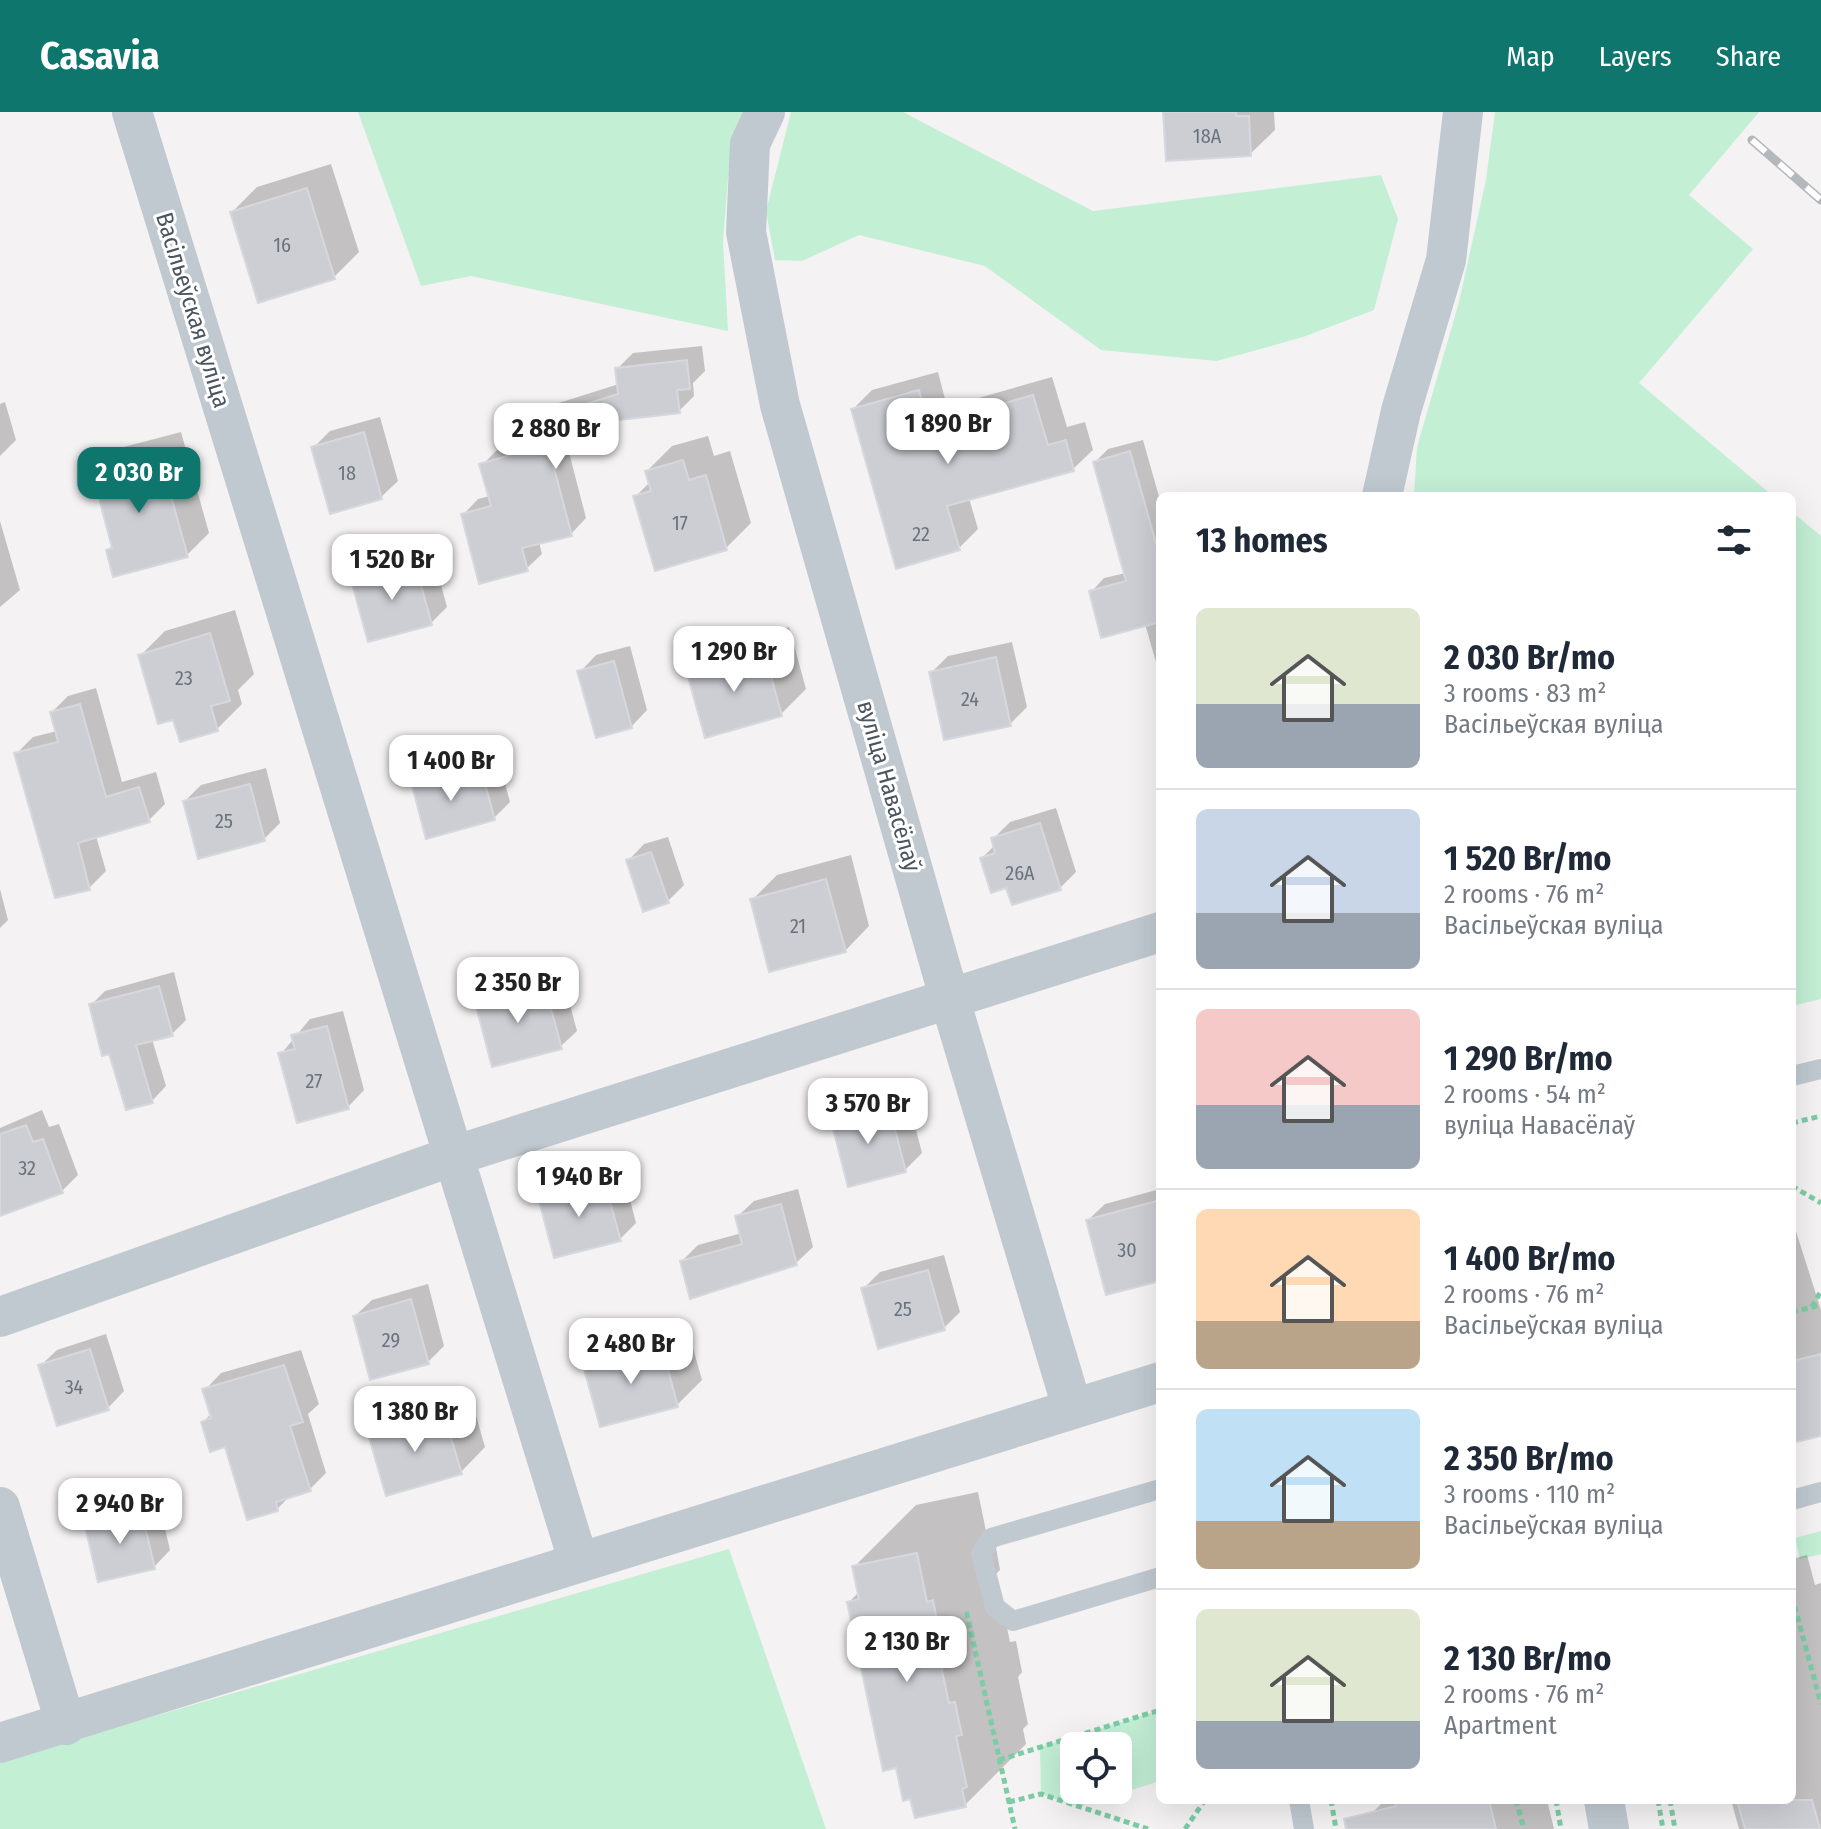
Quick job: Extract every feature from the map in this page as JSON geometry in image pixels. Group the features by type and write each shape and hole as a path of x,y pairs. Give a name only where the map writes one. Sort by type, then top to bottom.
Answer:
{"street":[{"name":"Васільеўская вуліца","path":"132,112 456,1155 579,1563"},
{"name":"вуліца Навасёлаў","path":"765,112 750,144 746,232 780,405 950,1000 1072,1407"},
{"path":"1383,492 1401,411 1446,260 1463,112"},
{"path":"0,1317 456,1155 1156,933"},
{"path":"0,1743 66,1725 1156,1383"},
{"path":"0,1507 66,1725"},
{"path":"1605,1804 1609,1829"}],"lane":[{"path":"1796,1075 1821,1069"},
{"path":"1156,1490 991,1538 981,1553 995,1607 1013,1621 1156,1578"},
{"path":"1796,1499 1821,1492"},
{"path":"1300,1804 1304,1829"}],"path":[{"path":"1796,1122 1821,1116"},
{"path":"1796,1188 1821,1203"},
{"path":"1812,1307 1821,1291"},
{"path":"1796,1311 1821,1305"},
{"path":"995,1607 967,1614 1015,1829"},
{"path":"1796,1619 1821,1704"},
{"path":"999,1760 1156,1711"},
{"path":"1009,1802 1041,1794 1148,1829"},
{"path":"1185,1829 1202,1804"},
{"path":"1332,1804 1336,1829"},
{"path":"1517,1804 1524,1829"},
{"path":"1557,1804 1561,1829"},
{"path":"1659,1804 1663,1829"},
{"path":"1671,1804 1675,1829"}],"green space":[{"path":"358,112 749,112 728,178 723,242 728,331 471,276 421,286"},
{"path":"791,112 903,112 1093,211 1381,175 1398,219 1374,310 1303,337 1217,361 1101,350 985,266 859,235 802,261 775,260 766,211"},
{"path":"1495,112 1759,112 1689,195 1753,249 1639,383 1768,492 1414,492 1417,447 1459,302 1486,180"},
{"path":"1796,515 1821,536 1821,999 1796,1005"},
{"path":"1821,1531 1821,1554 1800,1559 1796,1538"},
{"path":"729,1549 826,1829 0,1829 0,1761"},
{"path":"1156,1711 1156,1782 1132,1790 1132,1732 1089,1732"},
{"path":"1060,1741 1060,1801 1041,1794 1040,1747"}],"building":[{"path":"1163,112 1236,112 1236,116 1249,116 1251,156 1166,161"},
{"path":"307,188 335,279 258,303 230,212"},
{"path":"687,360 690,389 677,390 680,413 593,423 595,430 548,445 572,536 522,548 528,571 479,584 461,514 491,506 479,464 539,447 531,421 618,394 615,368"},
{"path":"919,390 928,425 1033,395 1048,445 1066,440 1074,471 947,506 960,550 896,569 851,409"},
{"path":"364,432 382,499 330,514 311,447"},
{"path":"1130,451 1156,544 1156,623 1101,638 1089,591 1126,581 1093,462"},
{"path":"159,453 188,557 113,577 106,550 112,548 92,471"},
{"path":"683,460 689,480 706,475 727,550 655,571 633,496 651,491 645,471"},
{"path":"415,563 432,625 368,642 351,580"},
{"path":"210,633 230,701 211,706 218,731 180,742 173,720 158,724 138,655"},
{"path":"764,651 782,716 705,738 687,673"},
{"path":"996,657 1011,726 944,740 929,672"},
{"path":"614,661 632,728 596,738 577,671"},
{"path":"80,704 106,797 139,787 150,822 78,843 90,890 55,898 14,753 58,742 50,712"},
{"path":"463,768 468,784 484,780 495,820 426,839 411,782"},
{"path":"250,784 265,841 198,859 183,801"},
{"path":"1040,823 1061,890 1012,905 1006,888 991,893 980,858 995,853 991,838"},
{"path":"651,852 669,903 643,912 626,860"},
{"path":"826,879 846,952 769,972 750,899"},
{"path":"544,983 562,1049 492,1067 475,1002"},
{"path":"159,986 173,1036 136,1045 153,1103 126,1110 109,1054 102,1056 89,1004"},
{"path":"327,1026 349,1109 297,1123 278,1053 295,1049 291,1035"},
{"path":"889,1106 906,1172 848,1187 831,1121"},
{"path":"26,1125 33,1142 43,1139 63,1193 0,1216 0,1134"},
{"path":"604,1180 621,1241 554,1258 538,1197"},
{"path":"1156,1201 1156,1282 1106,1295 1086,1220"},
{"path":"781,1204 797,1265 690,1299 680,1261 742,1244 735,1216"},
{"path":"928,1270 945,1330 878,1349 861,1288"},
{"path":"411,1299 429,1364 370,1380 353,1316"},
{"path":"661,1343 678,1407 600,1427 584,1369 607,1362 605,1358"},
{"path":"90,1349 109,1410 57,1426 38,1365"},
{"path":"1821,1354 1821,1436 1796,1442 1796,1360"},
{"path":"284,1365 303,1422 290,1426 311,1491 276,1502 278,1511 247,1520 225,1447 210,1452 201,1422 211,1418 202,1389"},
{"path":"443,1411 462,1474 386,1496 368,1434"},
{"path":"141,1509 155,1569 98,1582 84,1522"},
{"path":"917,1553 927,1602 933,1600 940,1633 934,1634 949,1703 955,1702 962,1735 956,1736 967,1787 962,1789 966,1807 915,1818 910,1799 903,1801 896,1768 883,1771 847,1602 859,1599 852,1566"},
{"path":"1796,1800 1812,1800 1820,1829 1745,1829 1738,1804 1796,1804"},
{"path":"1490,1804 1496,1829 1346,1829 1344,1819 1396,1806"}],"railway":[{"path":"1752,140 1821,200"}]}
